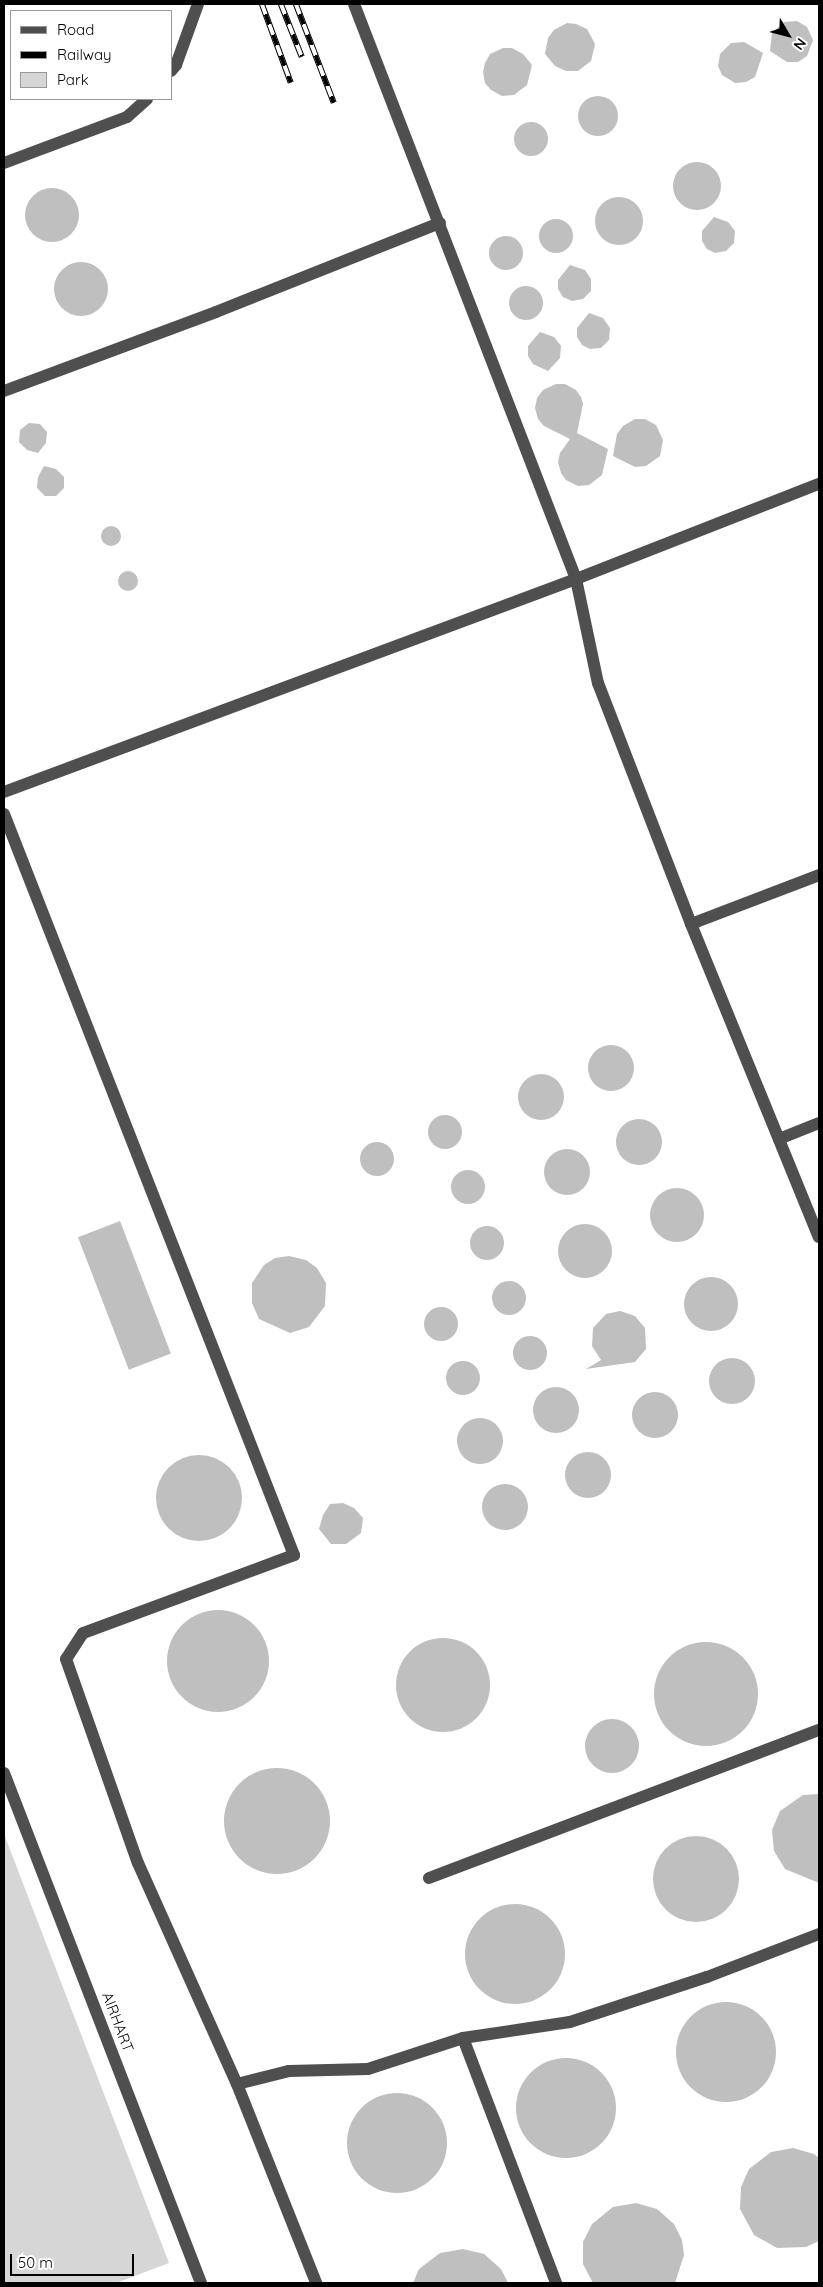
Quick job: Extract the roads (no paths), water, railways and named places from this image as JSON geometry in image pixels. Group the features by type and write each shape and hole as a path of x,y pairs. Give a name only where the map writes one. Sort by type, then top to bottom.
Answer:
{"street":[{"path":"172,70 176,65 198,4"},
{"path":"354,4 576,579 598,683 691,924 819,1237"},
{"path":"4,163 127,116 146,100"},
{"path":"4,391 216,312 440,223"},
{"path":"4,792 576,579 819,484"},
{"path":"4,814 294,1555 84,1633 66,1659 138,1863 236,2084 316,2283"},
{"path":"691,924 819,875"},
{"path":"779,1139 819,1123"},
{"path":"429,1878 819,1730"},
{"name":"AIRHART","path":"4,1773 201,2283"},
{"path":"236,2084 289,2072 368,2069 463,2038 570,2022 707,1976 819,1934"},
{"path":"463,2038 556,2283"}],"railway":[{"path":"262,4 291,83"},
{"path":"281,4 302,57"},
{"path":"296,4 334,103"}]}
